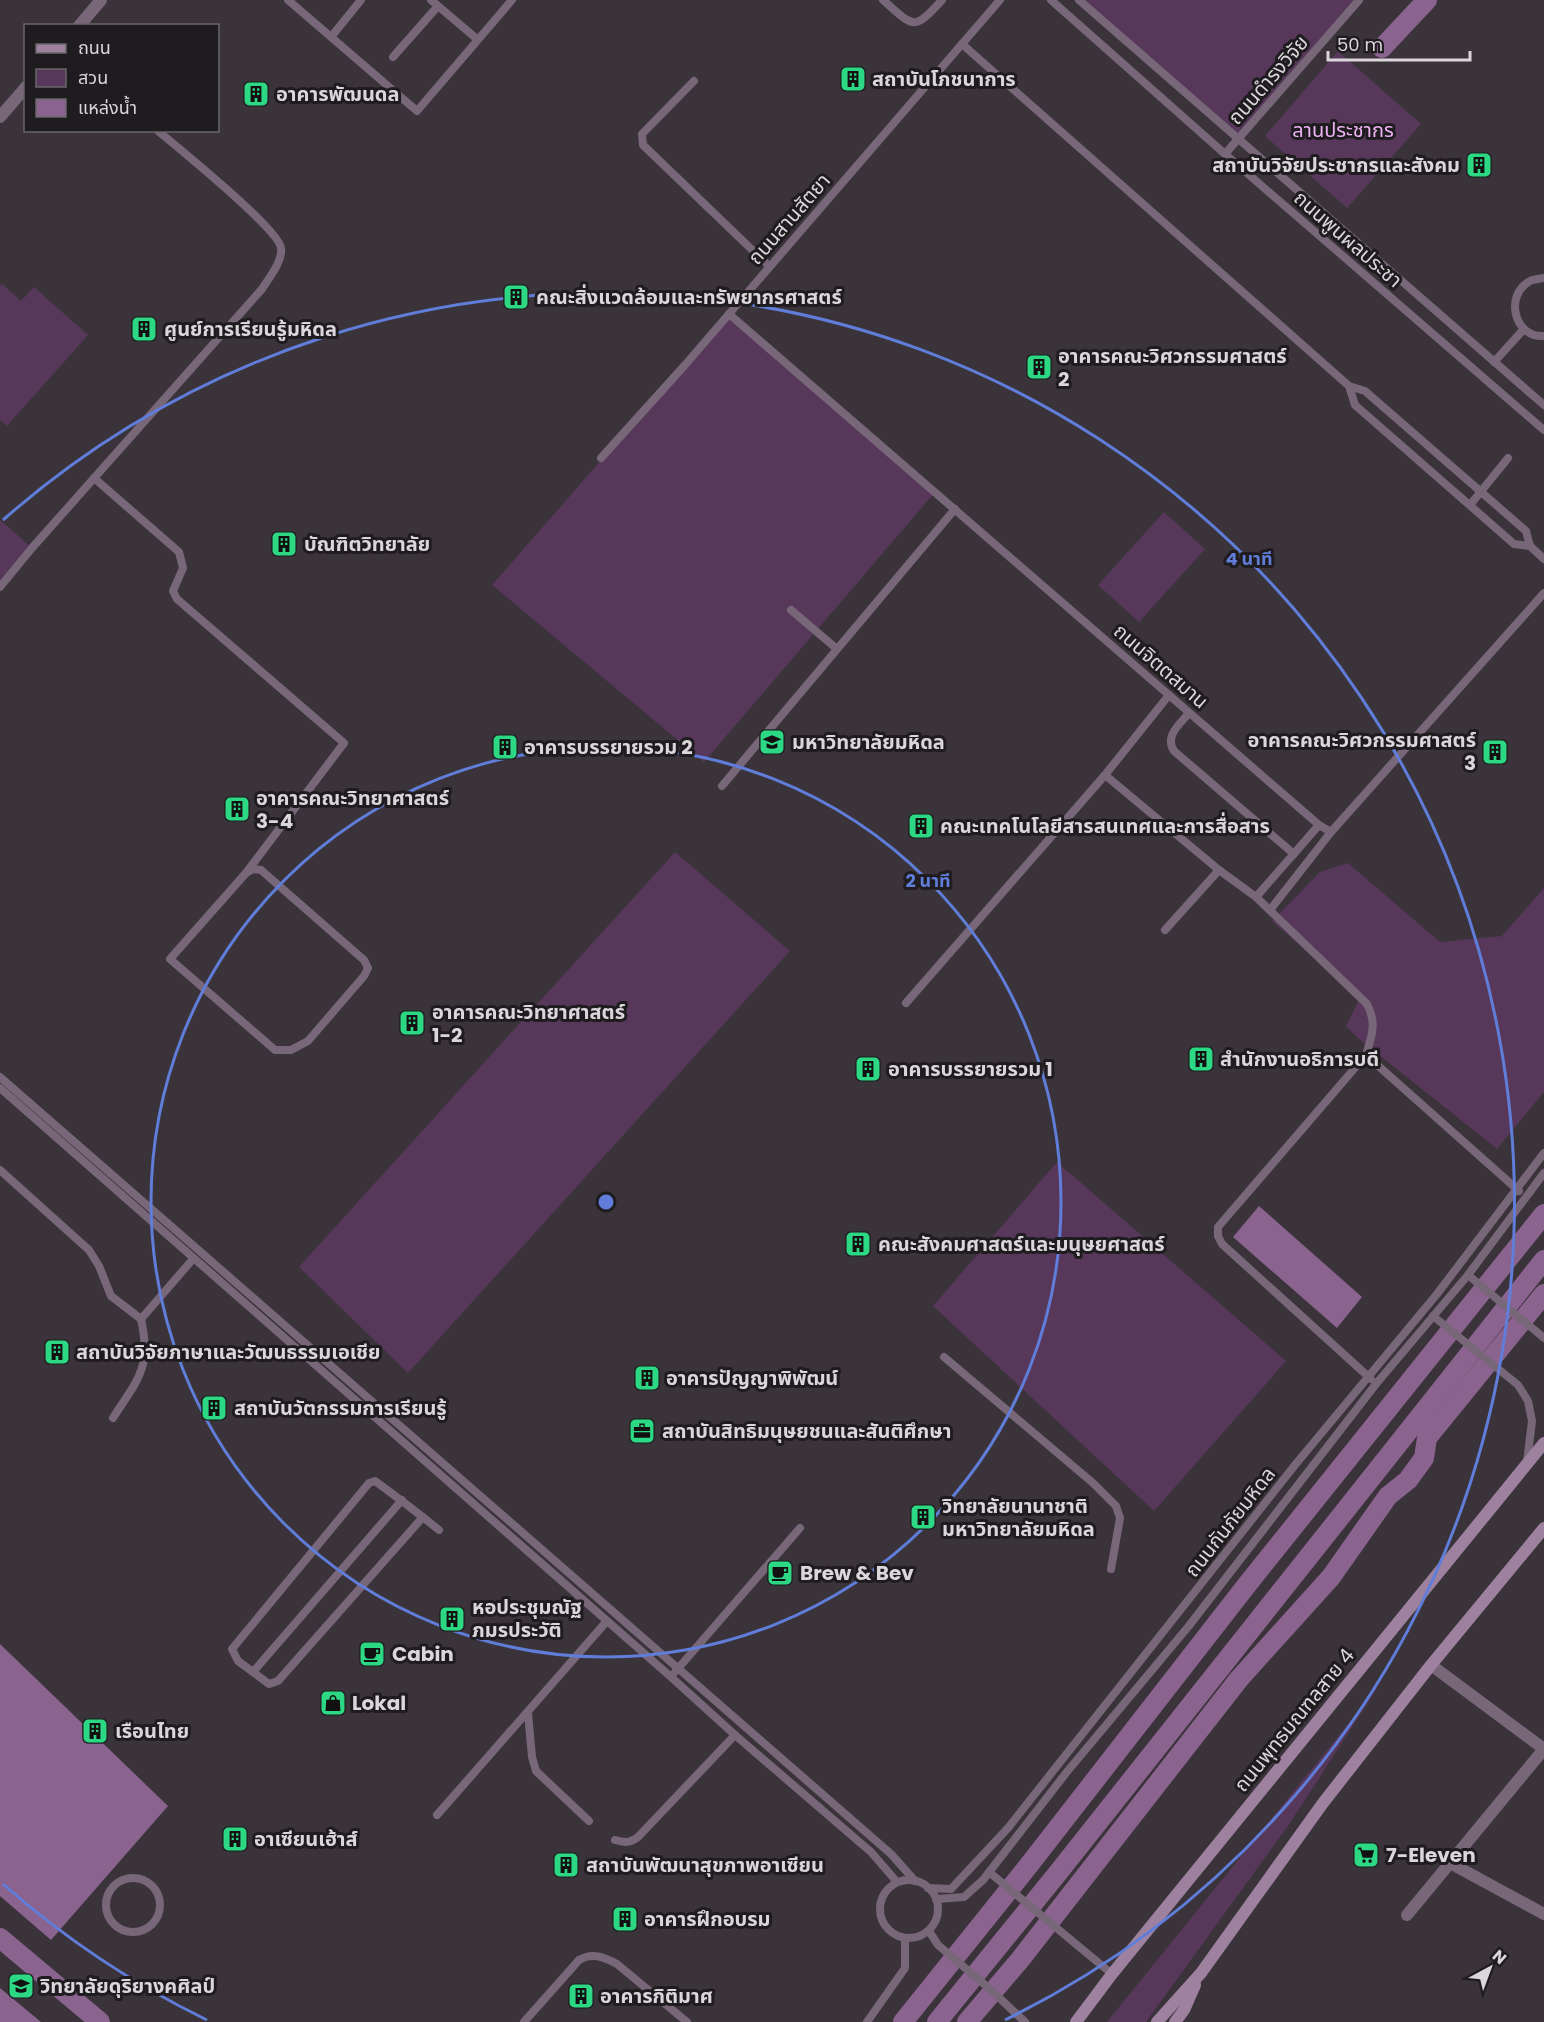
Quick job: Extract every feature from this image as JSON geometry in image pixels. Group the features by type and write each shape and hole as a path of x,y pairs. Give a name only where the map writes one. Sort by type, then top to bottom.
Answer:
{"main road":[{"name":"ถนนพุทธมณฑลสาย 4","path":"1073,2022 1544,1443"},
{"path":"1157,2022 1201,1973 1323,1803 1431,1665 1544,1528"},
{"path":"1175,2022 1184,2010 1201,1973"}],"street":[{"path":"81,24 101,0"},
{"path":"0,117 24,89"},
{"path":"1407,1915 1544,1749 1431,1665"},
{"path":"1450,1863 1544,1914"}],"lane":[{"path":"288,0 417,111 512,0"},
{"path":"331,37 362,0"},
{"path":"883,0 908,21 914,23 923,21 942,0"},
{"name":"ถนนสานสัตยา","path":"601,458 685,365 1000,0"},
{"name":"ถนนพูนผลประชา","path":"1051,0 1544,430"},
{"name":"ถนนพูนผลประชา","path":"1079,0 1544,405"},
{"name":"ถนนดำรงวิจัย","path":"1225,154 1359,0"},
{"path":"393,57 435,3 477,39"},
{"path":"962,44 1349,386 1365,391 1526,531 1530,546 1544,559"},
{"path":"694,81 642,134 643,145 769,266"},
{"path":"0,586 262,289 281,256 281,246 264,222 159,132"},
{"path":"1544,278 1531,280 1520,290 1514,303 1516,317 1524,329 1540,337 1544,336"},
{"name":"ถนนจิตตสมาน","path":"729,314 1319,825 1331,832"},
{"path":"1494,362 1524,329"},
{"path":"1349,386 1355,405 1514,544 1530,546"},
{"path":"1470,505 1508,458"},
{"path":"94,478 179,552 183,567 173,591 177,599 344,742 246,873 170,959 275,1050 291,1050 308,1041 364,976 368,968 364,960 261,870 253,869 246,873"},
{"path":"722,786 955,509"},
{"path":"1270,909 1331,832 1544,593"},
{"path":"791,610 837,649"},
{"path":"906,1003 1104,775 1169,695"},
{"path":"1190,713 1170,736 1170,744 1174,751 1294,854"},
{"path":"1104,775 1270,909 1367,1004 1374,1016 1366,1055 1218,1227 1218,1236 1222,1244 1376,1384"},
{"path":"1256,897 1319,825"},
{"path":"1165,930 1219,870"},
{"path":"1366,1055 1526,1196"},
{"path":"0,1077 891,1854 915,1881"},
{"path":"0,1088 871,1852 897,1882"},
{"name":"ถนนกันภัยมหิดล","path":"928,1887 951,1889 1008,1828 1295,1465 1437,1294 1544,1153"},
{"path":"0,1170 89,1250 99,1266 111,1296 141,1319 146,1341 141,1373 113,1418"},
{"name":"ถนนกันภัยมหิดล","path":"936,1899 964,1897 989,1872 1066,1773 1188,1628 1376,1384 1468,1275 1544,1173"},
{"path":"141,1319 193,1259"},
{"path":"1468,1275 1541,1335"},
{"path":"1433,1316 1518,1385 1528,1401 1532,1421 1527,1464"},
{"path":"944,1357 1093,1483 1116,1506 1120,1518 1111,1569"},
{"path":"423,1517 278,1681 269,1684 238,1660 232,1649 369,1483 375,1481 402,1500 423,1517 439,1530"},
{"path":"253,1672 402,1500"},
{"path":"671,1677 800,1528"},
{"path":"437,1815 607,1621"},
{"path":"528,1713 532,1757 536,1772 589,1821"},
{"path":"615,1840 626,1843 638,1838 735,1735"},
{"path":"989,1872 1112,1974"},
{"path":"129,1877 144,1879 156,1890 160,1899 161,1908 158,1917 145,1930 135,1932 117,1927 107,1915 106,1899 109,1891 121,1880 129,1877"},
{"path":"915,1881 928,1887 936,1899 937,1919 929,1931 915,1938 905,1938 888,1930 880,1913 884,1894 897,1882 915,1881"},
{"path":"929,1931 938,1945 1025,2022"},
{"path":"867,2022 905,1968 905,1938"},
{"path":"524,2022 579,1960 586,1956 605,1958 617,1964 687,2022"}],"green space":[{"path":"1079,0 1359,0 1238,139"},
{"name":"ลานประชากร","path":"1338,51 1421,124 1347,208 1265,136"},
{"path":"2,284 21,301 34,287 88,335 7,426 0,420 0,286"},
{"path":"729,314 935,492 704,762 492,585"},
{"path":"1164,512 1205,549 1139,622 1098,585"},
{"path":"0,520 32,548 0,587"},
{"path":"675,852 790,951 408,1373 299,1267"},
{"path":"1348,863 1440,942 1502,936 1544,888 1544,1092 1497,1149 1359,1039 1346,1026 1360,998 1272,921 1320,872"},
{"path":"1057,1162 1286,1361 1154,1511 933,1306"},
{"path":"1378,1687 1290,1823 1146,2022 1107,2022"}],"water":[{"path":"1259,1206 1362,1297 1337,1328 1233,1237"},
{"path":"0,1644 168,1806 51,1940 0,1896"},
{"path":"0,1988 41,2022 0,2022"}],"waterway":[{"path":"1382,48 1427,0"},
{"path":"903,2022 1029,1865 1246,1586 1544,1214"},
{"path":"937,2022 1544,1260"},
{"path":"967,2022 1019,1961 1239,1679 1331,1577 1388,1496 1408,1480 1424,1458 1427,1438 1544,1294"},
{"path":"0,1938 100,2022"}],"place":[{"name":"สถาบันโภชนาการ","path":"853,79"},
{"name":"อาคารพัฒนดล","path":"256,94"},
{"name":"สถาบันวิจัยประชากรและสังคม","path":"1479,165"},
{"name":"คณะสิ่งแวดล้อมและทรัพยากรศาสตร์","path":"516,297"},
{"name":"ศูนย์การเรียนรู้มหิดล","path":"144,329"},
{"name":"อาคารคณะวิศวกรรมศาสตร์ 2","path":"1039,367"},
{"name":"บัณฑิตวิทยาลัย","path":"284,544"},
{"name":"มหาวิทยาลัยมหิดล","path":"772,742"},
{"name":"อาคารบรรยายรวม 2","path":"505,747"},
{"name":"อาคารคณะวิศวกรรมศาสตร์ 3","path":"1495,752"},
{"name":"อาคารคณะวิทยาศาสตร์ 3-4","path":"237,809"},
{"name":"คณะเทคโนโลยีสารสนเทศและการสื่อสาร","path":"921,826"},
{"name":"อาคารคณะวิทยาศาสตร์ 1-2","path":"412,1023"},
{"name":"สำนักงานอธิการบดี","path":"1201,1059"},
{"name":"อาคารบรรยายรวม 1","path":"868,1069"},
{"name":"คณะสังคมศาสตร์และมนุษยศาสตร์","path":"858,1244"},
{"name":"สถาบันวิจัยภาษาและวัฒนธรรมเอเชีย","path":"57,1352"},
{"name":"อาคารปัญญาพิพัฒน์","path":"647,1378"},
{"name":"สถาบันวัตกรรมการเรียนรู้","path":"214,1408"},
{"name":"สถาบันสิทธิมนุษยชนและสันติศึกษา","path":"642,1431"},
{"name":"วิทยาลัยนานาชาติ มหาวิทยาลัยมหิดล","path":"923,1517"},
{"name":"Brew & Bev","path":"780,1573"},
{"name":"หอประชุมณัฐ ภมรประวัติ","path":"452,1619"},
{"name":"Cabin","path":"372,1654"},
{"name":"Lokal","path":"333,1703"},
{"name":"เรือนไทย","path":"95,1731"},
{"name":"อาเซียนเฮ้าส์","path":"235,1839"},
{"name":"7-Eleven","path":"1366,1855"},
{"name":"สถาบันพัฒนาสุขภาพอาเซียน","path":"566,1865"},
{"name":"อาคารฝึกอบรม","path":"625,1919"},
{"name":"วิทยาลัยดุริยางคศิลป์","path":"21,1986"},
{"name":"อาคารกิติมาศ","path":"581,1996"}]}
